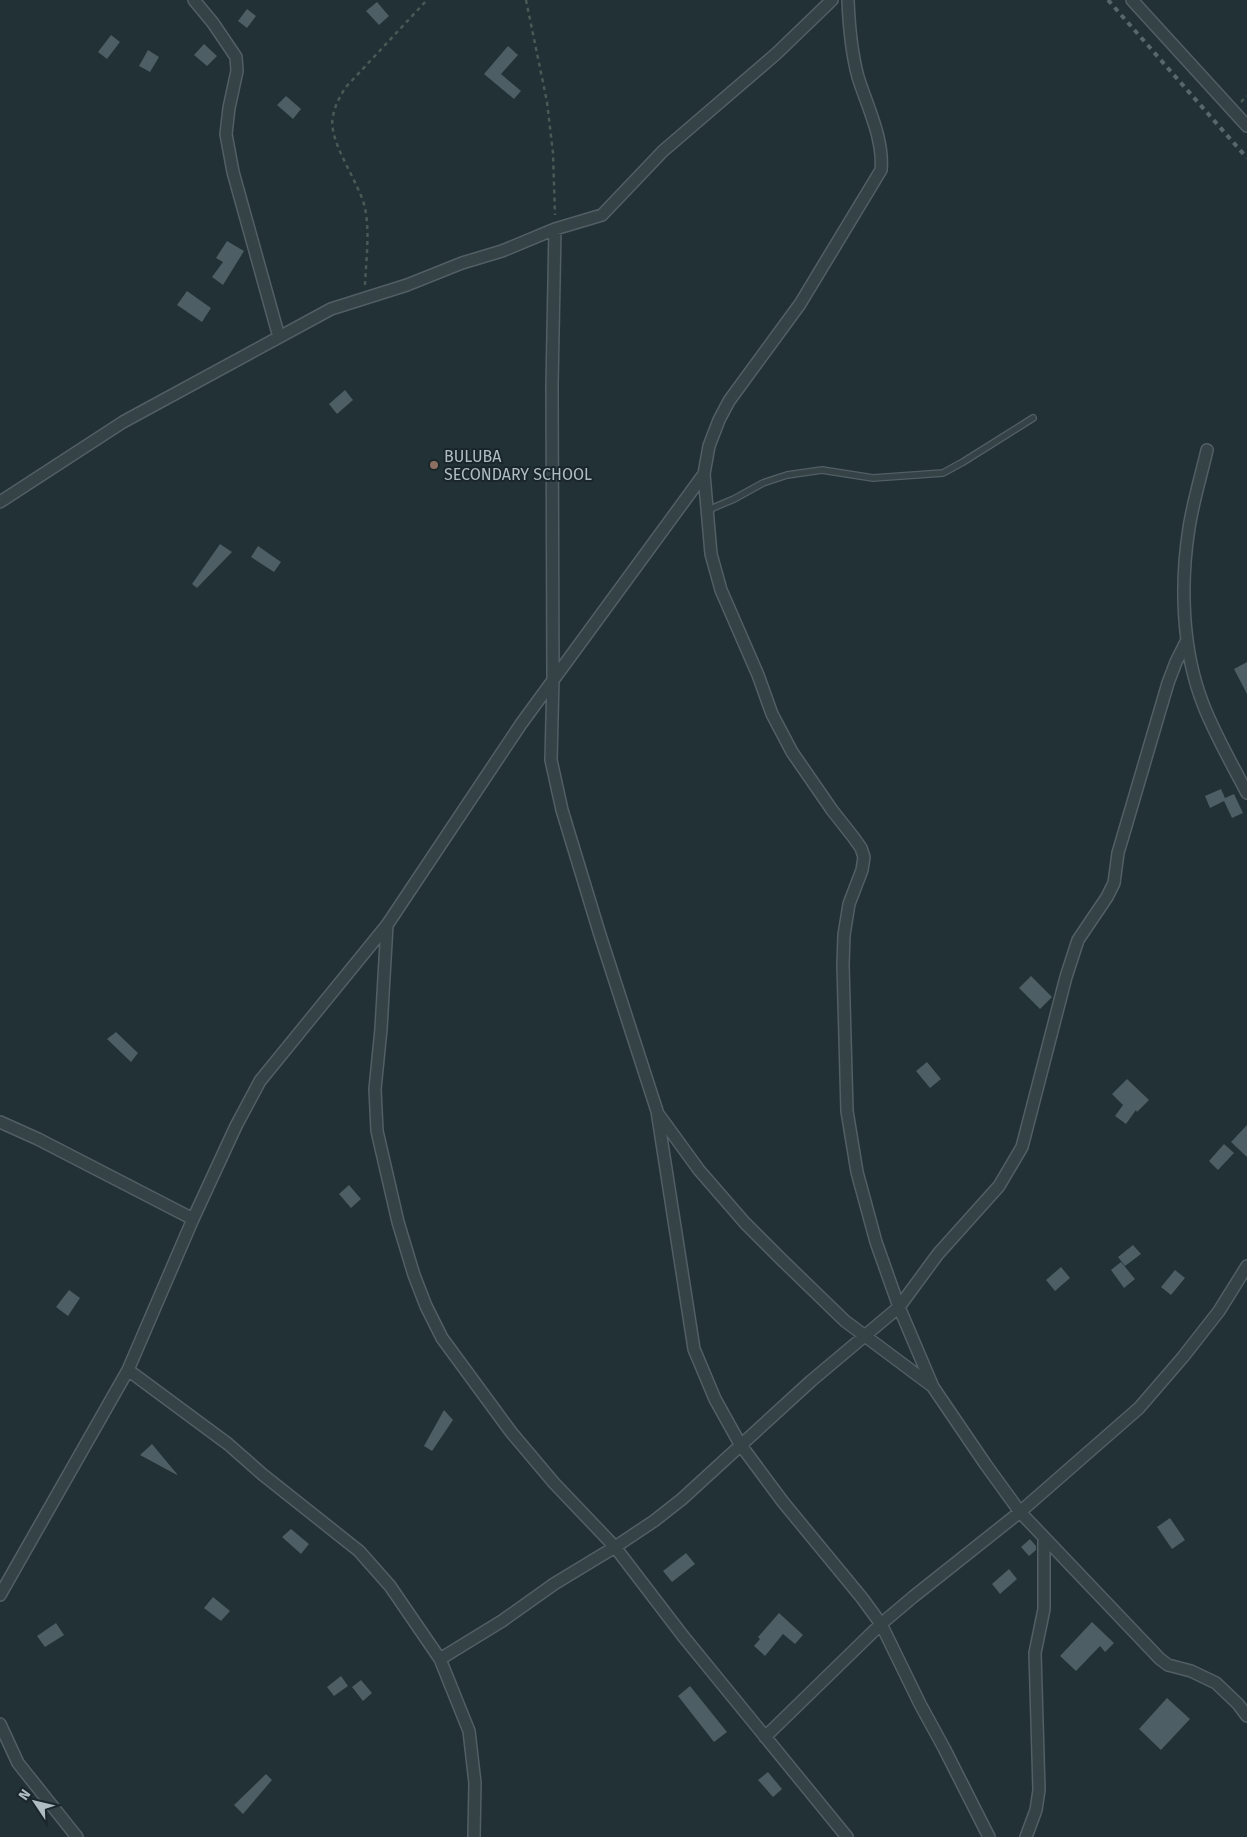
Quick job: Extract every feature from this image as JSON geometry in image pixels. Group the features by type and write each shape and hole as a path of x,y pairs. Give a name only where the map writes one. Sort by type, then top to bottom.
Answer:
{"street":[{"path":"194,0 213,23 236,57 237,71 228,108 226,134 233,172 279,337"},
{"path":"0,502 123,422 331,309 407,285 462,263 502,251 555,229 594,218 608,211 663,152 777,53 832,0"},
{"path":"848,0 849,31 858,74 880,148 881,170 800,304 729,401 719,420 709,446 704,474 711,554 721,590 758,676 772,714 792,752 861,848 864,857 862,870 849,904 844,935 842,965 847,1111 857,1172 876,1242 899,1307 933,1387 1020,1512 1044,1538 1160,1659 1168,1665 1191,1671 1216,1683 1238,1704 1247,1716"},
{"path":"1132,0 1247,126"},
{"path":"555,229 552,385 553,678 551,735 553,774 600,935 657,1111 694,1349 714,1399 740,1444 783,1502 881,1624 989,1837"},
{"path":"1206,450 1189,526 1184,567 1187,640 1194,675 1203,705 1247,793"},
{"path":"0,1596 128,1370 193,1219 236,1126 260,1081 386,925 553,678 704,474"},
{"path":"440,1659 502,1621 554,1584 654,1520 682,1499 740,1444 899,1307 938,1254 999,1186 1022,1147 1072,956 1078,940 1114,884 1121,844 1168,683 1187,640"},
{"path":"386,925 381,1028 375,1089 376,1131 396,1214 414,1275 426,1306 442,1338 487,1402 554,1482 615,1546 683,1636 847,1837"},
{"path":"657,1111 699,1170 745,1223 845,1321 933,1387"},
{"path":"0,1122 193,1219"},
{"path":"765,1738 881,1624 1020,1512 1139,1408 1220,1311 1247,1266"},
{"path":"128,1370 228,1444 262,1474 359,1551 390,1586 440,1659 469,1731 475,1783 474,1837"},
{"path":"1026,1837 1036,1810 1039,1790 1035,1653 1044,1609 1044,1538"},
{"path":"0,1724 18,1763 76,1837"}],"lane":[{"path":"708,510 734,499 763,483 787,475 822,470 873,478 943,473 1032,418"}],"path":[{"path":"364,299 367,235 362,195 334,137 332,118 336,104 345,88 427,0"},
{"path":"526,0 547,102 555,180 555,229"}],"building":[{"path":"377,2 389,16 379,25 366,11"},
{"path":"247,9 256,16 247,28 238,21"},
{"path":"111,35 120,42 107,59 98,52"},
{"path":"204,44 217,56 207,66 194,55"},
{"path":"508,46 518,55 501,74 521,91 514,99 484,74"},
{"path":"148,50 159,57 150,72 139,66"},
{"path":"286,96 301,109 293,119 277,105"},
{"path":"227,241 244,251 223,285 212,277 223,262 216,258"},
{"path":"187,291 211,308 202,322 177,305"},
{"path":"345,390 353,400 337,414 329,404"},
{"path":"220,544 232,552 197,588 192,584"},
{"path":"258,546 281,562 274,572 251,557"},
{"path":"1247,662 1247,694 1234,669"},
{"path":"1221,789 1225,798 1234,794 1243,813 1232,818 1224,801 1210,808 1205,796"},
{"path":"1031,976 1052,997 1040,1009 1019,988"},
{"path":"116,1032 138,1053 131,1062 107,1039"},
{"path":"927,1062 941,1079 930,1088 916,1071"},
{"path":"1127,1079 1149,1100 1137,1112 1136,1110 1126,1124 1115,1116 1123,1105 1112,1094"},
{"path":"1247,1125 1247,1157 1231,1142"},
{"path":"1224,1144 1234,1153 1218,1170 1209,1161"},
{"path":"349,1185 361,1199 351,1208 339,1194"},
{"path":"1133,1245 1141,1254 1125,1266 1118,1257"},
{"path":"1121,1262 1135,1279 1124,1288 1111,1270"},
{"path":"1061,1267 1070,1278 1055,1291 1046,1280"},
{"path":"1175,1270 1185,1278 1171,1295 1161,1287"},
{"path":"69,1290 80,1298 68,1316 56,1307"},
{"path":"444,1410 453,1420 432,1451 424,1446"},
{"path":"152,1444 177,1474 177,1475 140,1455"},
{"path":"1170,1518 1185,1540 1172,1549 1157,1527"},
{"path":"291,1529 309,1544 301,1554 282,1537"},
{"path":"1030,1539 1036,1546 1036,1550 1029,1556 1021,1547"},
{"path":"686,1553 695,1564 672,1582 663,1571"},
{"path":"1009,1569 1017,1579 1000,1594 992,1584"},
{"path":"213,1597 230,1611 221,1621 204,1608"},
{"path":"779,1613 803,1635 795,1644 783,1634 765,1656 754,1646 760,1639 758,1637"},
{"path":"1092,1622 1114,1643 1105,1652 1100,1646 1076,1671 1060,1656"},
{"path":"56,1623 64,1635 45,1647 37,1636"},
{"path":"341,1676 348,1686 334,1696 327,1687"},
{"path":"361,1680 372,1693 363,1701 352,1687"},
{"path":"690,1686 727,1732 714,1742 678,1696"},
{"path":"1167,1698 1190,1719 1161,1750 1139,1729"},
{"path":"768,1772 782,1789 773,1797 758,1780"},
{"path":"266,1774 272,1780 243,1814 234,1805"}],"railway":[{"path":"1108,0 1247,158"}],"place":[{"name":"BULUBA SECONDARY SCHOOL","path":"434,465"}]}
